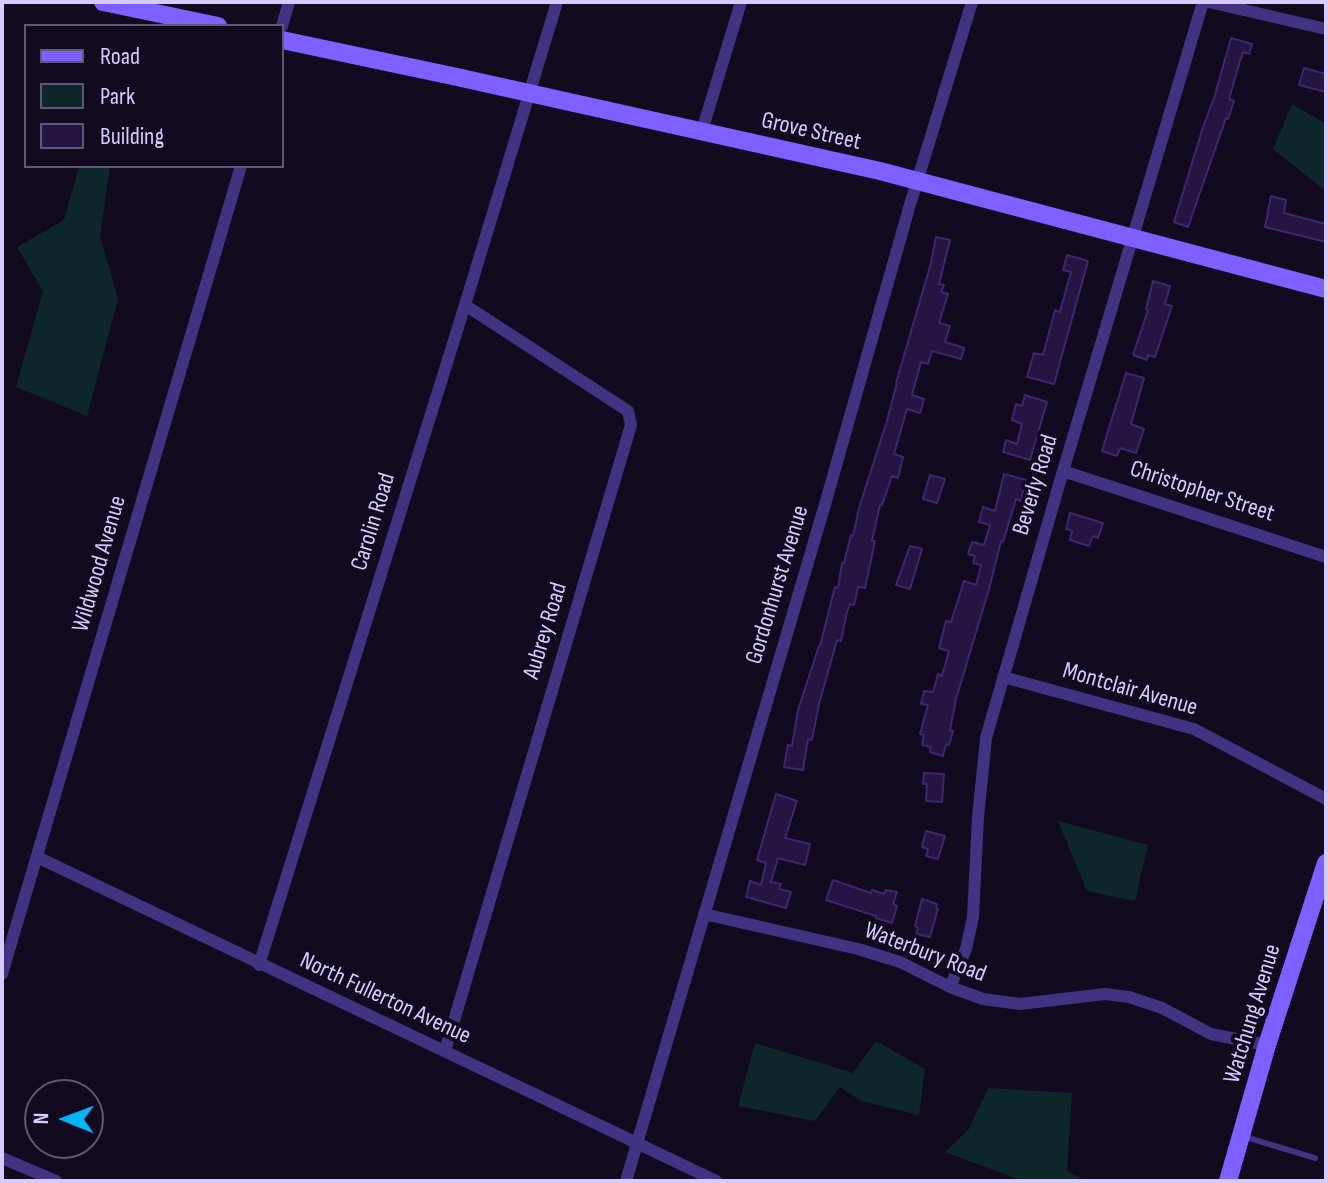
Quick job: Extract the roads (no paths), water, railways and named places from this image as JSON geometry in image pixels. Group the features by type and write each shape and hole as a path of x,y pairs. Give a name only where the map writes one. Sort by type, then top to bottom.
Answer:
{"main road":[{"path":"103,2 208,24"},
{"name":"Grove Street","path":"284,40 880,171 1326,289"},
{"name":"Watchung Avenue","path":"1228,1181 1267,1045 1326,863"}],"street":[{"path":"283,24 289,2"},
{"name":"Carolin Road","path":"259,965 557,2"},
{"path":"702,131 741,2"},
{"name":"Gordonhurst Avenue","path":"626,1181 972,2"},
{"name":"Beverly Road","path":"950,987 966,949 973,917 986,738 1203,2"},
{"path":"1209,2 1326,29"},
{"name":"Wildwood Avenue","path":"2,974 240,168"},
{"name":"Aubrey Road","path":"445,1051 631,425 628,411 465,305"},
{"name":"Christopher Street","path":"1063,471 1326,557"},
{"name":"Montclair Avenue","path":"1003,677 1194,729 1326,799"},
{"name":"North Fullerton Avenue","path":"37,857 716,1181"},
{"name":"Waterbury Road","path":"704,914 858,949 900,962 950,987 983,999 1020,1004 1105,994 1129,997 1162,1008 1211,1034 1267,1045"},
{"path":"2,1158 56,1181"}],"lane":[{"path":"1241,1136 1315,1158"}]}
